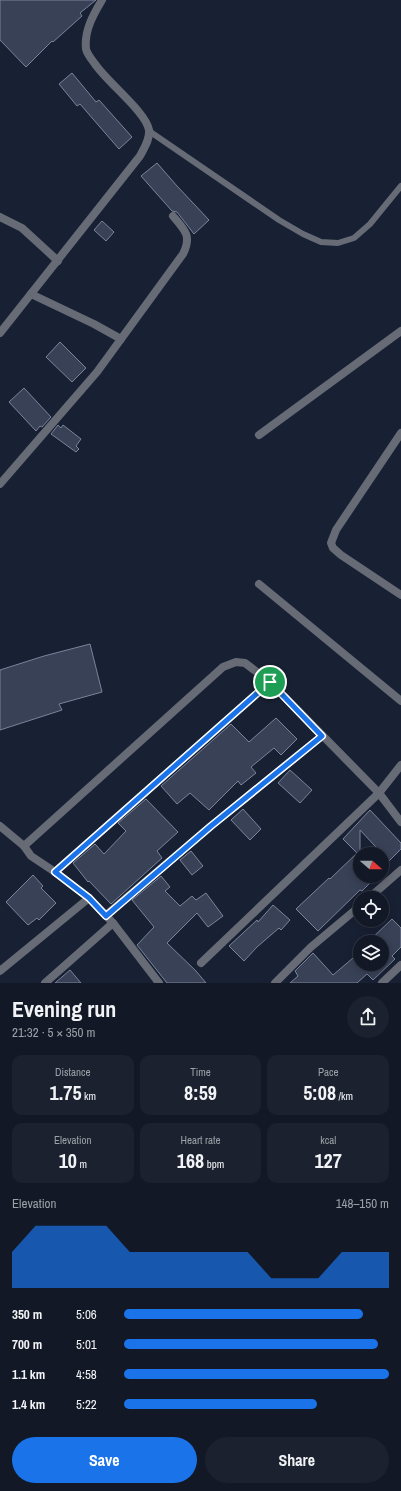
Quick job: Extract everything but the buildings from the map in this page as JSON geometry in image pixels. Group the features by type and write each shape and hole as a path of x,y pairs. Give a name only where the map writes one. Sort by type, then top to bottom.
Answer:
{"street":[{"path":"0,333 140,156 147,143 149,131 144,119 98,68 86,51 86,37 93,16 102,0"},
{"path":"0,484 97,372 183,254 188,240 186,232 173,216"},
{"path":"0,217 22,228 58,261"},
{"path":"32,294 94,324 121,339"},
{"path":"258,435 401,331"},
{"path":"401,433 336,530 331,543 333,548 341,556 401,595"},
{"path":"259,584 401,701"},
{"path":"24,846 223,667 236,662 244,663 270,682 379,793 401,822"},
{"path":"55,872 270,682"},
{"path":"106,916 211,826 322,736"},
{"path":"201,963 379,793 401,765"},
{"path":"0,826 24,846 31,856 89,898 113,923 159,983"},
{"path":"377,891 401,870"},
{"path":"0,971 89,898"},
{"path":"275,983 311,947 353,912"},
{"path":"44,983 113,923"},
{"path":"382,983 401,965"}],"lane":[{"path":"149,131 279,220 322,242 338,243 354,238 370,224 401,186"}],"route":[{"path":"270,682 322,736 211,826 106,916 89,898 55,872 270,682"}]}
